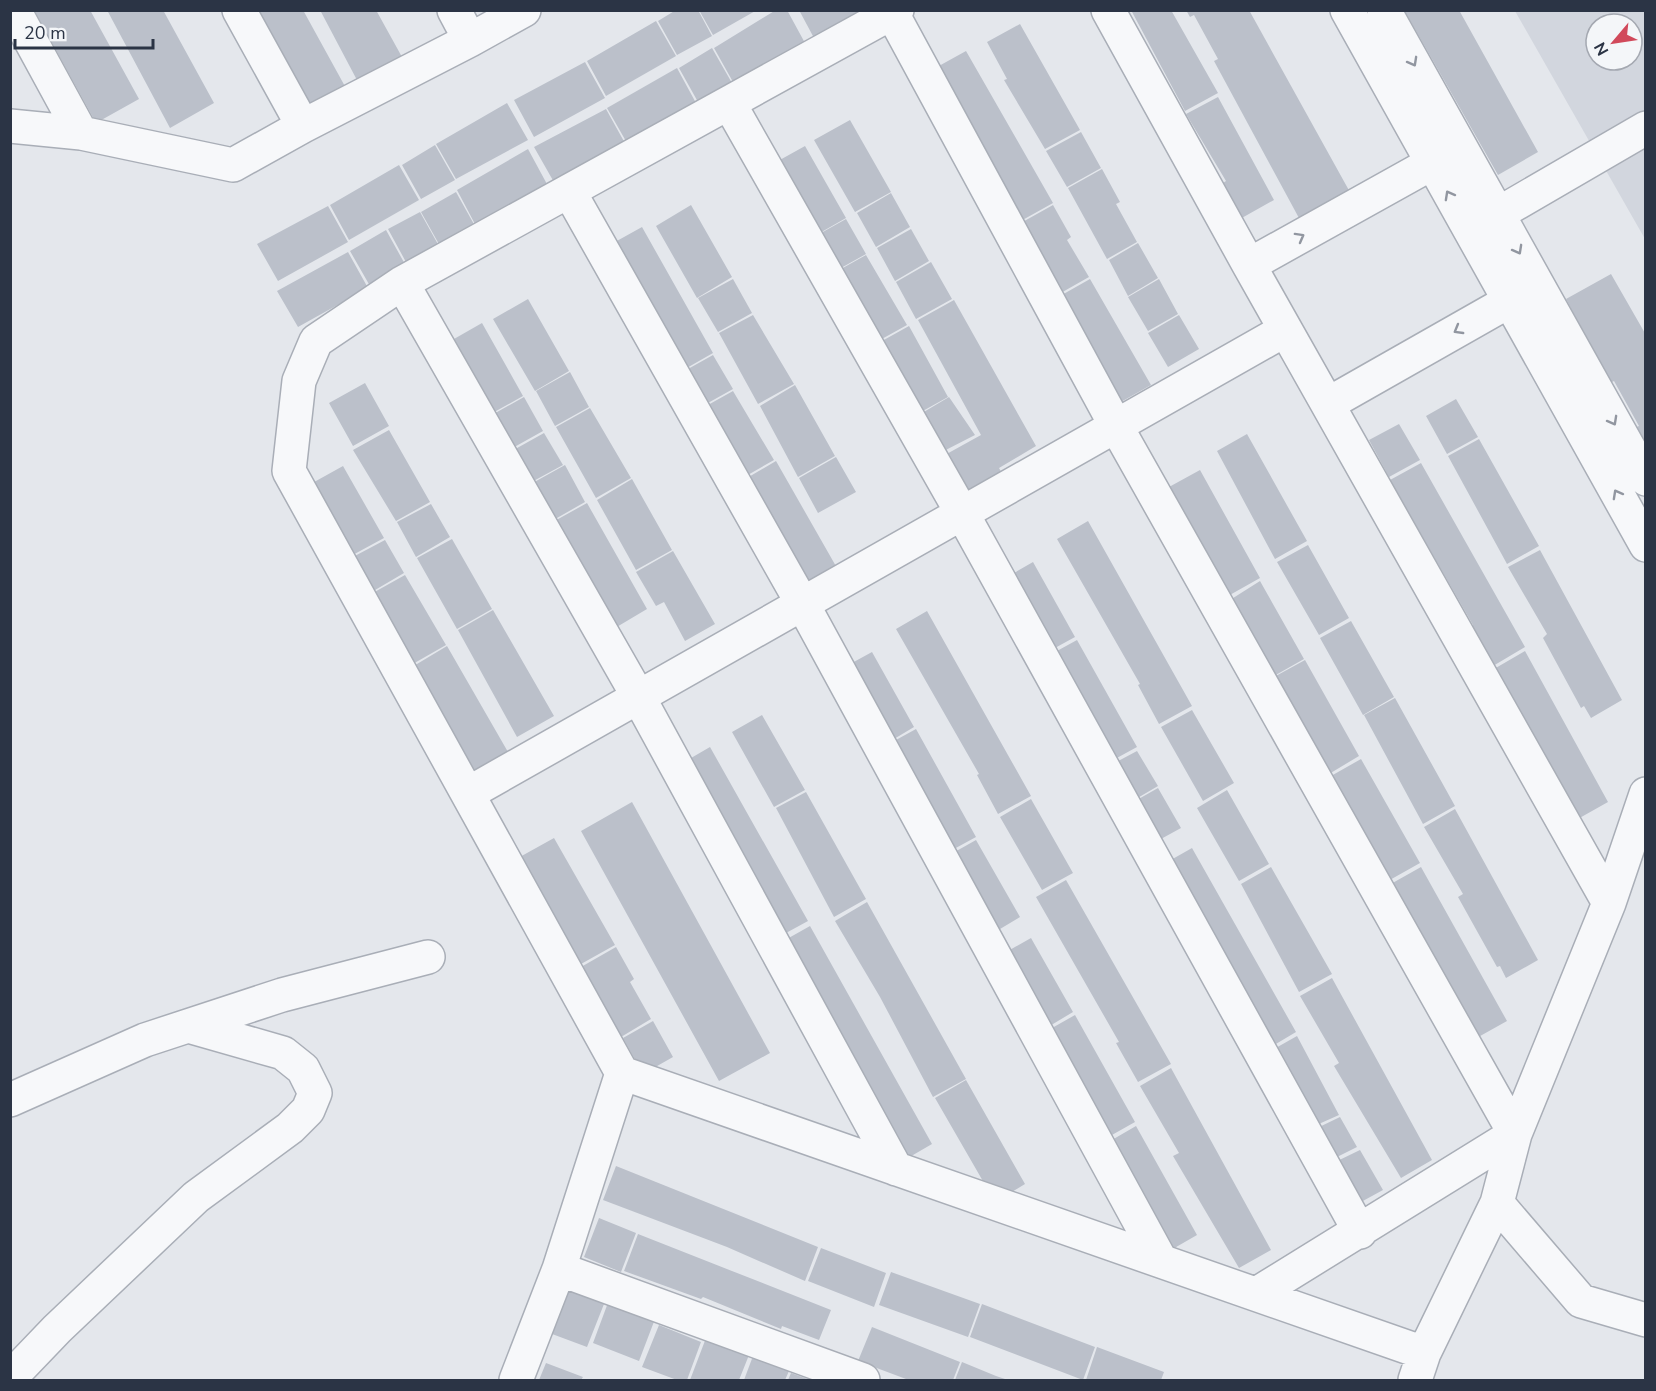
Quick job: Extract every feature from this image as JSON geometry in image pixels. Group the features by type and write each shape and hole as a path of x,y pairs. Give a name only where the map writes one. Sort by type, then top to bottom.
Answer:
{"street":[{"path":"14,10 81,133"},
{"path":"239,10 303,126"},
{"path":"454,10 470,40"},
{"path":"10,126 81,133 233,165 524,10"},
{"path":"1108,10 1249,265 1610,903"},
{"path":"1347,10 1469,231 1523,293 1646,479"},
{"path":"1384,10 1498,215 1523,293 1646,545"},
{"path":"1515,1134 1116,426 895,12 402,283 316,340 299,381 289,471 622,1073 1258,1293 1420,1367 1497,1203 1515,1134 1610,903 1646,794"},
{"path":"729,103 962,513 1360,1232"},
{"path":"1469,231 1646,128"},
{"path":"1249,265 1460,147"},
{"path":"568,191 802,603 1161,1261"},
{"path":"402,283 638,696 896,1169"},
{"path":"1328,404 1523,293"},
{"path":"469,793 1286,330"},
{"path":"10,1100 145,1040 282,995 428,957"},
{"path":"10,1378 57,1329 196,1197 290,1128 308,1110 315,1092 303,1069 283,1053 188,1026"},
{"path":"516,1380 559,1269 622,1073"},
{"path":"1258,1293 1515,1134"},
{"path":"1497,1203 1581,1301 1646,1320"},
{"path":"559,1269 863,1380"}],"shaded area":[{"path":"1515,11 1645,11 1645,239"}],"building":[{"path":"34,10 90,10 139,99 96,123"},
{"path":"107,10 163,10 214,103 170,128"},
{"path":"246,10 303,10 347,90 303,114"},
{"path":"320,10 376,10 402,57 358,82"},
{"path":"676,10 698,10 712,36 677,55 658,21"},
{"path":"699,10 757,10 713,35"},
{"path":"776,10 787,10 805,43 733,82 714,48"},
{"path":"799,10 864,10 814,38"},
{"path":"1131,10 1171,10 1218,93 1185,111"},
{"path":"1186,10 1249,10 1356,203 1306,231 1214,61 1218,59 1194,15 1190,17"},
{"path":"1398,10 1459,10 1538,152 1498,175 1407,15 1402,18"},
{"path":"656,21 676,56 606,96 587,61"},
{"path":"1020,24 1080,130 1045,149 1004,80 1007,79 987,42"},
{"path":"712,48 732,83 698,102 679,68"},
{"path":"966,51 1053,203 1019,222 928,72"},
{"path":"585,62 605,98 534,137 514,100"},
{"path":"677,68 696,103 627,143 607,108"},
{"path":"1218,97 1274,200 1240,219 1220,185 1226,181 1186,114"},
{"path":"507,103 528,140 456,179 436,144"},
{"path":"606,109 626,145 555,184 534,147"},
{"path":"850,120 891,192 855,212 814,140"},
{"path":"1081,132 1101,168 1067,187 1046,151"},
{"path":"435,145 455,180 421,199 402,165"},
{"path":"805,146 846,218 811,238 769,166"},
{"path":"528,149 548,186 476,226 457,190"},
{"path":"399,165 419,200 349,240 330,205"},
{"path":"1102,169 1120,202 1116,204 1137,242 1107,259 1068,188"},
{"path":"456,192 475,226 440,246 421,212"},
{"path":"891,193 910,227 876,247 857,213"},
{"path":"691,205 732,277 697,298 656,226"},
{"path":"1053,205 1071,237 1067,240 1089,277 1059,294 1019,224"},
{"path":"328,206 348,242 278,281 257,244"},
{"path":"420,212 439,246 407,264 388,229"},
{"path":"846,219 866,254 832,273 812,238"},
{"path":"642,227 713,353 678,373 606,247"},
{"path":"911,229 929,261 895,281 877,248"},
{"path":"386,230 406,266 370,286 350,251"},
{"path":"1138,243 1158,278 1128,296 1109,260"},
{"path":"348,252 368,288 298,327 277,291"},
{"path":"866,255 907,325 871,345 832,274"},
{"path":"931,262 952,299 916,319 896,282"},
{"path":"1611,274 1646,335 1646,447 1634,428 1639,426 1614,381 1610,383 1566,299"},
{"path":"733,279 752,313 718,332 698,298"},
{"path":"1090,279 1151,385 1119,403 1060,296"},
{"path":"1159,279 1178,314 1148,331 1128,297"},
{"path":"528,299 569,371 535,391 493,319"},
{"path":"954,300 1036,446 999,468 1003,475 957,501 934,461 981,435 918,320"},
{"path":"753,315 794,384 758,404 719,333"},
{"path":"1179,315 1199,349 1168,367 1148,333"},
{"path":"482,323 523,396 489,415 447,343"},
{"path":"909,326 948,397 912,417 873,346"},
{"path":"713,355 733,389 699,408 679,374"},
{"path":"570,372 589,407 555,426 536,391"},
{"path":"365,383 389,426 353,446 329,403"},
{"path":"795,385 835,456 798,477 760,406"},
{"path":"733,391 774,460 739,480 699,410"},
{"path":"524,397 543,431 509,450 490,416"},
{"path":"949,397 975,435 936,455 912,419"},
{"path":"1456,399 1478,437 1447,454 1426,416"},
{"path":"590,408 631,478 596,498 556,427"},
{"path":"1399,424 1420,460 1389,477 1369,440"},
{"path":"389,430 430,502 396,521 353,450"},
{"path":"544,433 563,465 528,484 510,452"},
{"path":"1247,434 1307,541 1275,559 1217,451"},
{"path":"1479,439 1539,546 1507,564 1448,456"},
{"path":"836,457 856,492 818,513 799,478"},
{"path":"776,461 837,568 799,589 740,482"},
{"path":"1421,463 1525,647 1493,666 1470,627 1473,625 1390,480"},
{"path":"565,465 585,502 550,522 529,485"},
{"path":"343,466 384,538 349,557 307,486"},
{"path":"1200,470 1260,578 1228,596 1169,487"},
{"path":"632,479 672,550 636,570 597,500"},
{"path":"587,503 647,609 610,631 551,523"},
{"path":"431,504 450,537 416,557 397,522"},
{"path":"1088,521 1192,706 1159,724 1138,685 1140,684 1057,539"},
{"path":"452,539 492,609 457,629 417,558"},
{"path":"385,540 404,573 370,593 351,558"},
{"path":"1308,545 1349,618 1319,635 1277,562"},
{"path":"1540,550 1622,700 1591,718 1584,706 1581,708 1543,638 1547,634 1508,567"},
{"path":"673,551 715,624 685,641 664,602 656,606 636,572"},
{"path":"1033,562 1075,637 1044,654 1002,580"},
{"path":"405,575 446,645 411,665 371,594"},
{"path":"1260,581 1304,659 1274,676 1230,600"},
{"path":"493,610 554,716 517,737 458,630"},
{"path":"927,611 1031,796 998,814 977,775 979,774 896,629"},
{"path":"1351,621 1394,697 1363,715 1320,638"},
{"path":"1077,640 1137,747 1104,765 1046,657"},
{"path":"447,646 508,752 471,773 412,667"},
{"path":"1525,651 1608,802 1576,820 1494,669"},
{"path":"872,652 914,727 884,745 841,669"},
{"path":"1305,660 1359,756 1329,774 1274,677"},
{"path":"1395,698 1455,806 1423,824 1364,715"},
{"path":"1192,710 1234,783 1203,801 1161,727"},
{"path":"762,715 805,790 774,807 732,732"},
{"path":"916,729 976,837 943,855 885,746"},
{"path":"710,747 808,921 775,939 679,765"},
{"path":"1137,751 1158,786 1129,803 1107,767"},
{"path":"1361,759 1420,863 1388,881 1331,776"},
{"path":"1158,788 1181,828 1150,845 1128,805"},
{"path":"1227,790 1269,864 1239,881 1197,808"},
{"path":"806,792 866,899 834,917 776,808"},
{"path":"1031,799 1073,873 1042,890 1000,817"},
{"path":"632,802 770,1053 719,1081 581,831"},
{"path":"1455,809 1538,960 1506,978 1500,966 1497,967 1458,897 1463,894 1424,827"},
{"path":"554,838 615,945 581,964 518,858"},
{"path":"976,840 1020,917 990,935 944,858"},
{"path":"1192,848 1296,1032 1264,1051 1162,865"},
{"path":"1271,867 1332,974 1299,992 1241,884"},
{"path":"1421,867 1507,1021 1473,1040 1389,885"},
{"path":"1066,880 1171,1064 1138,1082 1116,1043 1119,1042 1036,897"},
{"path":"867,902 966,1079 933,1097 880,997 835,921"},
{"path":"810,926 932,1144 901,1162 778,944"},
{"path":"1031,938 1073,1012 1043,1030 1001,955"},
{"path":"616,947 634,979 630,982 651,1019 621,1037 581,967"},
{"path":"1332,978 1432,1160 1401,1178 1334,1066 1339,1063 1300,996"},
{"path":"1075,1015 1135,1122 1103,1140 1045,1032"},
{"path":"653,1021 673,1057 643,1074 623,1038"},
{"path":"1297,1036 1339,1115 1312,1127 1265,1054"},
{"path":"1171,1068 1271,1250 1239,1268 1173,1156 1179,1153 1140,1086"},
{"path":"966,1080 1025,1184 995,1202 935,1098"},
{"path":"1340,1117 1357,1147 1333,1159 1313,1130"},
{"path":"1136,1126 1197,1235 1164,1254 1105,1144"},
{"path":"1360,1150 1383,1190 1350,1208 1327,1166"},
{"path":"616,1166 818,1247 805,1281 727,1247 603,1200"},
{"path":"599,1218 636,1233 621,1272 584,1257"},
{"path":"638,1234 831,1310 819,1340 782,1326 781,1329 703,1297 701,1299 624,1271"},
{"path":"821,1248 886,1273 874,1307 808,1281"},
{"path":"891,1272 980,1304 968,1337 879,1305"},
{"path":"561,1287 604,1304 587,1347 544,1331"},
{"path":"609,1300 655,1319 639,1361 593,1343"},
{"path":"982,1304 1095,1347 1083,1380 970,1337"},
{"path":"659,1325 701,1342 687,1380 677,1380 642,1367"},
{"path":"872,1327 960,1362 953,1380 906,1379 858,1361"},
{"path":"706,1338 749,1355 739,1380 690,1380"},
{"path":"1097,1347 1164,1372 1161,1380 1086,1380"},
{"path":"753,1356 789,1371 785,1380 744,1380"},
{"path":"962,1362 996,1376 1008,1380 955,1380"},
{"path":"546,1363 583,1377 581,1380 539,1380"},
{"path":"791,1373 810,1380 788,1380"}]}
